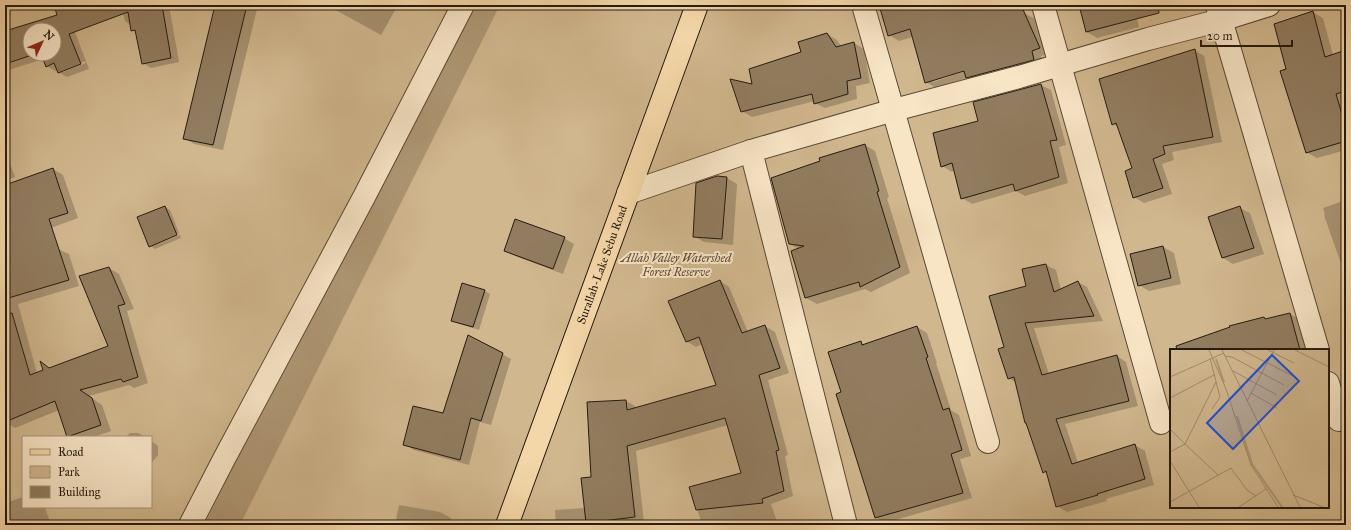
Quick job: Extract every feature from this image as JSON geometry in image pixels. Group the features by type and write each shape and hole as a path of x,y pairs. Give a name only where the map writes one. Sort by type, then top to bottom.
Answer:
{"main road":[{"name":"Surallah-Lake Sebu Road","path":"506,525 697,5"}],"street":[{"path":"190,525 227,452 364,197 463,5"},
{"path":"863,5 988,442"},
{"path":"1043,5 1161,423"},
{"path":"628,193 751,151 1148,39 1219,12 1269,5"},
{"path":"1219,12 1318,349"},
{"path":"751,151 846,525"},
{"path":"1329,386 1339,420"}],"green space":[{"name":"Allah Valley Watershed Forest Reserve","path":"5,5 1346,5 1346,525 5,525"}],"building":[{"path":"54,5 162,5 171,58 142,64 135,30 131,31 128,12 69,34 81,64 58,73 54,63 46,67 44,62 62,62 62,22 34,22 57,15"},
{"path":"215,5 247,5 213,145 183,139"},
{"path":"879,5 1021,5 1040,48 1032,51 1034,60 966,78 964,71 925,83 910,29 888,36"},
{"path":"1079,5 1158,5 1159,13 1086,32"},
{"path":"1313,11 1325,57 1346,50 1346,91 1336,94 1346,128 1346,141 1306,153 1280,71 1286,69 1274,24"},
{"path":"22,26 22,58 5,64 5,31"},
{"path":"827,33 836,47 854,42 861,78 847,81 848,94 814,104 812,94 741,112 730,79 752,84 749,69 801,52 798,42"},
{"path":"1195,49 1213,137 1163,146 1165,154 1153,159 1163,188 1133,198 1125,171 1132,168 1116,123 1112,125 1099,79"},
{"path":"1041,84 1057,140 1050,141 1059,177 1015,191 1013,184 961,199 952,163 941,167 933,133 978,121 973,102"},
{"path":"865,144 879,191 877,192 900,267 860,287 859,282 805,298 791,251 804,246 789,244 771,178 820,161 819,158"},
{"path":"53,168 68,213 49,219 69,280 5,299 5,185"},
{"path":"717,176 727,177 722,239 693,237 696,183"},
{"path":"165,206 177,235 149,247 137,217"},
{"path":"1240,206 1254,248 1222,258 1208,217"},
{"path":"515,219 565,237 553,269 504,251"},
{"path":"1163,246 1171,278 1138,286 1130,254"},
{"path":"1046,264 1054,292 1078,281 1094,316 1025,323 1042,375 1117,355 1129,401 1056,419 1072,464 1135,444 1145,479 1056,507 1046,471 1043,473 1025,423 1014,377 1008,379 998,349 1004,347 989,296 1026,286 1022,269"},
{"path":"109,267 125,304 118,306 138,377 123,382 121,379 80,390 92,398 101,425 70,436 67,436 55,401 5,422 5,314 12,313 30,375 43,370 40,361 49,368 108,346 79,276"},
{"path":"720,280 742,333 765,325 780,368 759,375 779,450 776,451 784,491 762,499 763,503 696,510 689,487 741,473 725,418 627,446 635,517 586,523 581,478 591,477 587,402 626,400 627,410 716,385 699,337 686,342 668,301"},
{"path":"462,283 485,290 473,327 451,321"},
{"path":"1290,313 1300,349 1177,349 1176,346 1230,327 1229,326 1264,317 1265,319"},
{"path":"917,326 928,357 926,358 943,410 949,408 962,450 951,454 963,493 875,518 836,394 841,392 828,352 861,341 862,345"},
{"path":"468,335 503,353 481,421 471,418 460,460 403,445 413,406 443,413"}],"waterway":[{"path":"222,525 482,5"}]}
